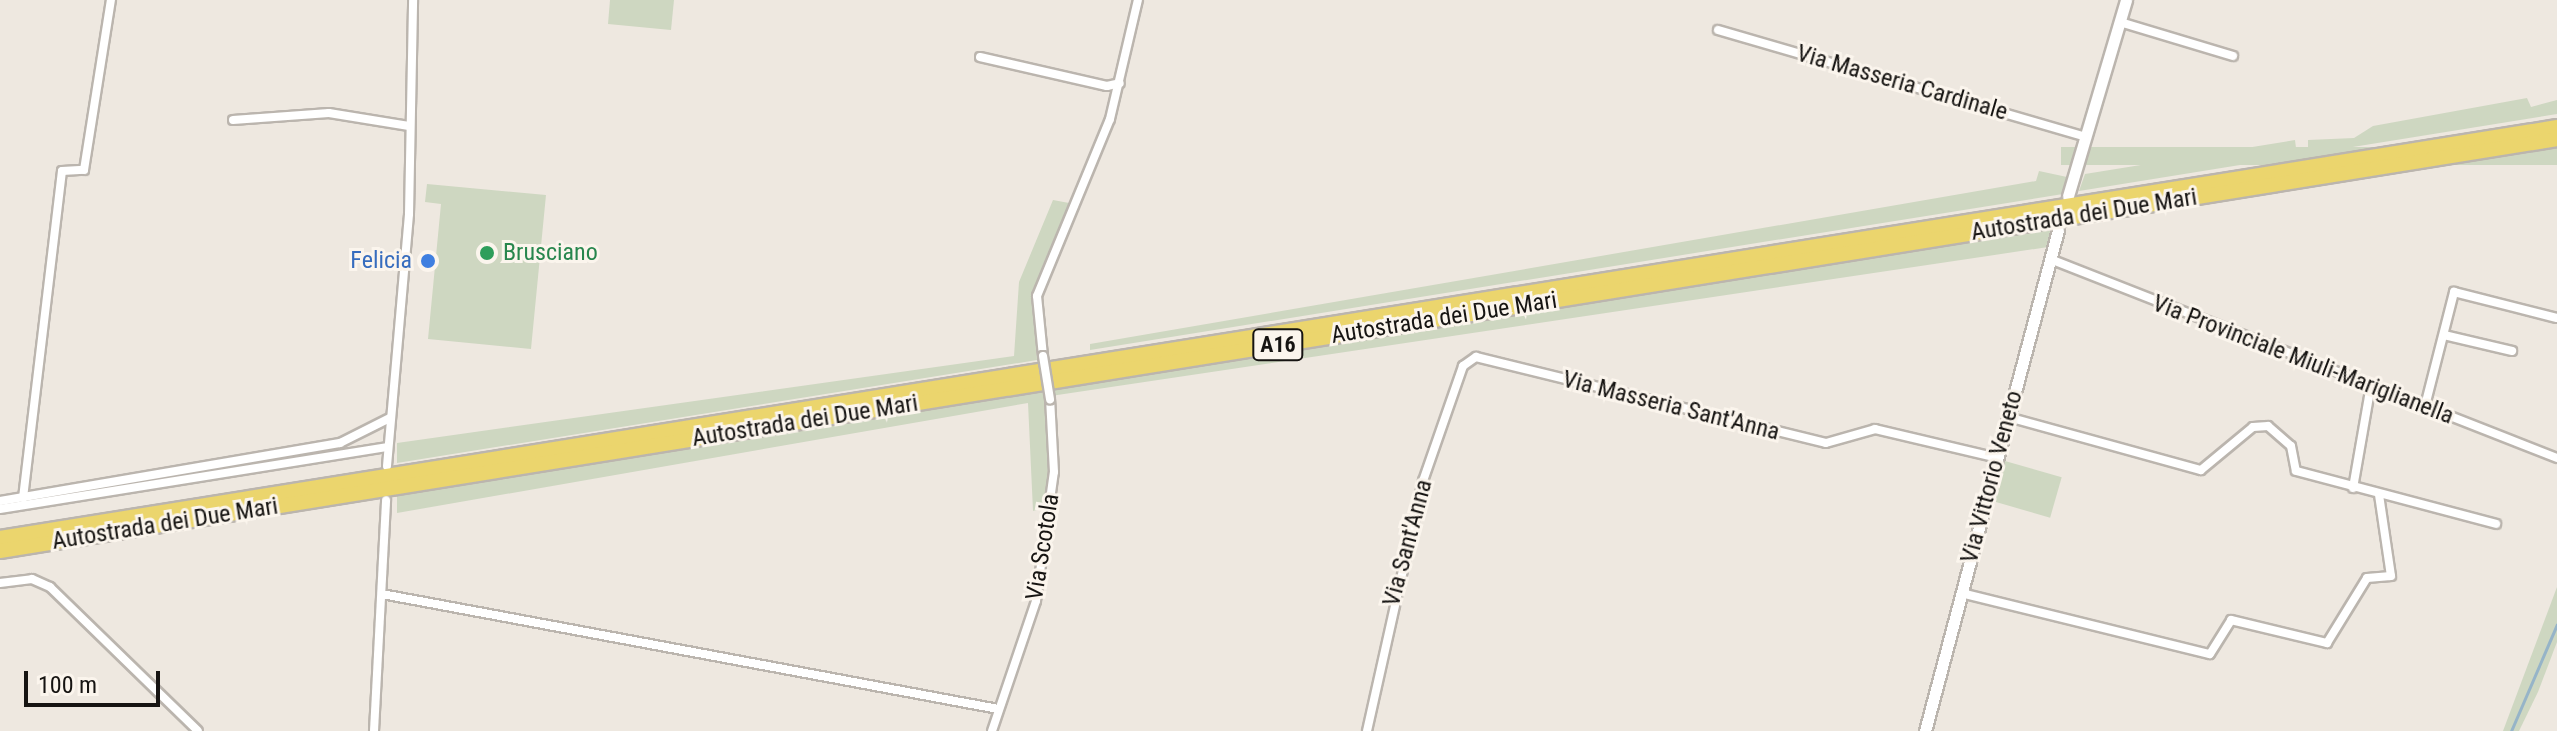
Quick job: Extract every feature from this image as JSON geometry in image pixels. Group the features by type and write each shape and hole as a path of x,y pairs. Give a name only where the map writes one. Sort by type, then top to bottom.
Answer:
{"highway":[{"name":"Autostrada dei Due Mari","path":"0,538 2557,127"},
{"name":"Autostrada dei Due Mari","path":"0,551 2557,139"}],"street":[{"path":"23,498 62,171 84,170 111,0"},
{"path":"387,466 409,126 413,0"},
{"name":"Via Scotola","path":"992,731 1036,601 1054,472 1050,399 1037,296 1120,83 1138,0"},
{"path":"2068,196 2126,0"},
{"path":"2120,22 2233,56"},
{"name":"Via Masseria Cardinale","path":"1718,30 2086,137"},
{"path":"980,57 1109,87 1120,83"},
{"path":"233,120 329,113 409,126"},
{"name":"Via Vittorio Veneto","path":"1926,728 2058,230"},
{"name":"Via Provinciale Miuli-Mariglianella","path":"2050,259 2557,458"},
{"path":"2425,406 2454,292 2557,318"},
{"path":"2444,335 2512,351"},
{"name":"Via Masseria Sant'Anna","path":"1468,361 1485,357 1826,443 1875,429 1998,458"},
{"name":"Via Sant'Anna","path":"1367,731 1403,550 1468,361"},
{"path":"2353,488 2371,385"},
{"path":"2008,417 2201,470 2253,427 2268,426 2291,446 2296,471 2496,524"},
{"path":"0,501 340,443 390,418"},
{"path":"0,509 388,447"},
{"path":"1961,593 2210,654 2231,620 2327,643 2367,578 2391,576 2379,495"},
{"path":"374,731 386,500"},
{"path":"0,583 32,579 50,587 198,731"},
{"path":"382,594 998,709"}],"green space":[{"path":"610,0 674,0 671,30 608,24"},
{"path":"2527,98 2531,107 2557,100 2557,114 2079,191 2085,174 2295,140 2296,148 2308,147 2308,140 2354,138 2373,126"},
{"path":"2061,147 2557,147 2557,165 2061,165"},
{"path":"2039,171 2067,177 2063,194 1090,350 1090,344 2036,181"},
{"name":"Brusciano","path":"427,184 546,195 531,349 428,339 441,204 425,202"},
{"path":"1053,200 1069,203 1034,299 1037,360 397,463 397,443 1014,356 1019,282"},
{"path":"2052,229 2048,247 1044,397 1050,469 1043,508 1033,511 1028,403 397,513 397,496"},
{"path":"2005,461 2062,477 2050,518 1993,501"},
{"path":"2557,587 2557,642 2519,731 2503,731"}],"waterway":[{"path":"2511,731 2557,624"}],"place":[{"name":"Brusciano","path":"487,253"},
{"name":"Felicia","path":"428,261"}]}
